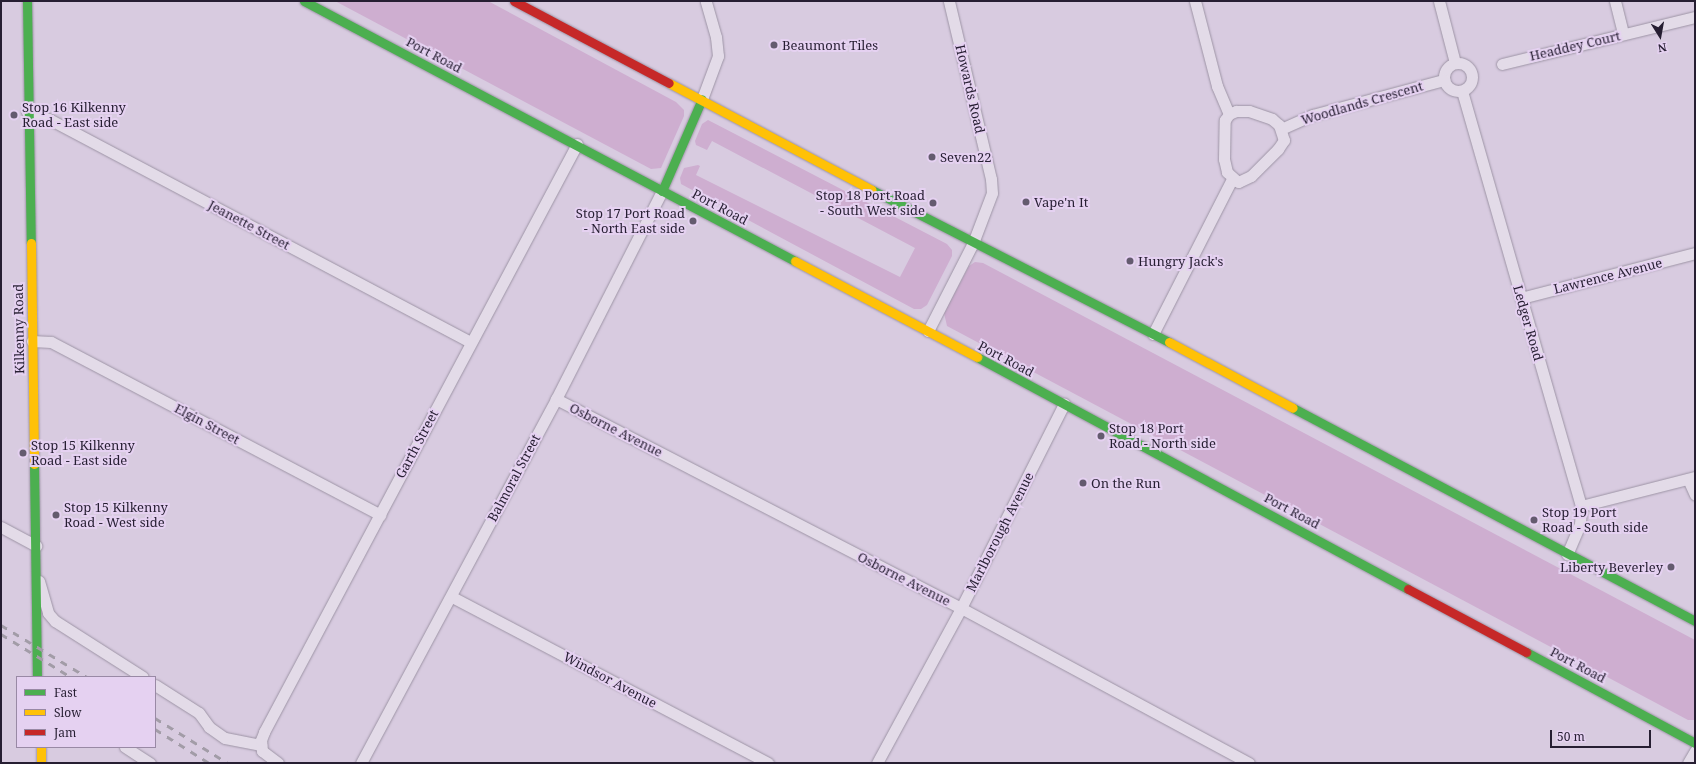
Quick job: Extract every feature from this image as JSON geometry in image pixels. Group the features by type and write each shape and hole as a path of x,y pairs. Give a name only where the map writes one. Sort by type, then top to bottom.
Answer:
{"main road":[{"name":"Kilkenny Road","path":"26,1 37,676"},
{"name":"Port Road","path":"304,1 577,144 662,191 928,331 1695,743"},
{"path":"514,1 973,243 1153,334 1695,621"},
{"path":"662,191 702,99"},
{"path":"41,748 42,763"}],"street":[{"path":"702,99 718,56 716,38 706,1"},
{"name":"Howards Road","path":"928,331 973,243 992,193 991,179 949,1"},
{"path":"1195,1 1216,86 1229,114 1224,126 1224,159 1227,172 1232,180"},
{"path":"1439,1 1455,64"},
{"path":"1615,1 1623,34"},
{"name":"Headdey Court","path":"1502,64 1695,17"},
{"path":"1455,64 1463,64 1471,73 1469,86 1462,91 1451,90 1444,80 1446,69 1455,64"},
{"name":"Woodlands Crescent","path":"1281,129 1313,115 1444,80"},
{"name":"Ledger Road","path":"1462,91 1581,506 1580,524 1566,554"},
{"name":"Jeanette Street","path":"27,112 49,119 470,342"},
{"path":"1229,114 1249,112 1272,119 1281,129 1284,140 1278,149 1244,181 1232,180"},
{"name":"Garth Street","path":"261,744 264,732 380,515 470,342 577,144"},
{"path":"1153,334 1232,180"},
{"name":"Balmoral Street","path":"361,763 452,597 556,399 662,191"},
{"name":"Lawrence Avenue","path":"1521,298 1695,253"},
{"name":"Elgin Street","path":"32,341 51,342 380,515"},
{"name":"Osborne Avenue","path":"556,399 961,608 1250,763"},
{"name":"Marlborough Avenue","path":"877,763 961,608 1064,404"},
{"path":"1581,506 1692,478 1695,495"},
{"path":"1,527 36,546"},
{"path":"36,572 48,612 55,621 141,676"},
{"name":"Windsor Avenue","path":"452,597 768,763"},
{"path":"156,686 199,713 209,727 225,738 261,744 267,756 278,763"},
{"path":"127,748 150,763"},
{"path":"1688,763 1695,751"}],"shaded area":[{"path":"335,1 488,1 676,102 684,110 684,116 661,168 651,169"},
{"path":"708,120 947,244 952,250 952,256 927,305 921,309 914,309 681,184 680,178 684,168 698,165 700,166 696,175 900,277 915,248 712,141 707,150 696,145 695,141 702,124"},
{"path":"975,262 983,263 1695,640 1695,720 1688,720 947,326 944,313 969,266"}],"railway":[{"path":"1,625 85,676"},
{"path":"1,634 69,676"},
{"path":"156,719 228,763"},
{"path":"156,730 209,763"}],"traffic: fast":[{"path":"27,1 31,243"},
{"path":"304,1 795,261"},
{"path":"662,191 702,99"},
{"path":"872,190 1169,342"},
{"path":"977,357 1408,589"},
{"path":"1293,408 1695,621"},
{"path":"34,464 37,676"},
{"path":"1526,652 1695,743"}],"traffic: slow":[{"path":"669,83 872,190"},
{"path":"31,243 34,464"},
{"path":"795,261 977,357"},
{"path":"1169,342 1293,408"},
{"path":"41,748 41,763"}],"traffic: jam":[{"path":"514,1 669,83"},
{"path":"1408,589 1526,652"}],"place":[{"name":"Beaumont Tiles","path":"774,45"},
{"name":"Stop 16 Kilkenny Road - East side","path":"14,115"},
{"name":"Seven22","path":"932,157"},
{"name":"Vape'n It","path":"1026,202"},
{"name":"Stop 18 Port Road - South West side","path":"933,203"},
{"name":"Stop 17 Port Road - North East side","path":"693,221"},
{"name":"Hungry Jack's","path":"1130,261"},
{"name":"Stop 18 Port Road - North side","path":"1101,436"},
{"name":"Stop 15 Kilkenny Road - East side","path":"23,453"},
{"name":"On the Run","path":"1083,483"},
{"name":"Stop 15 Kilkenny Road - West side","path":"56,515"},
{"name":"Stop 19 Port Road - South side","path":"1534,520"},
{"name":"Liberty Beverley","path":"1671,567"}]}
